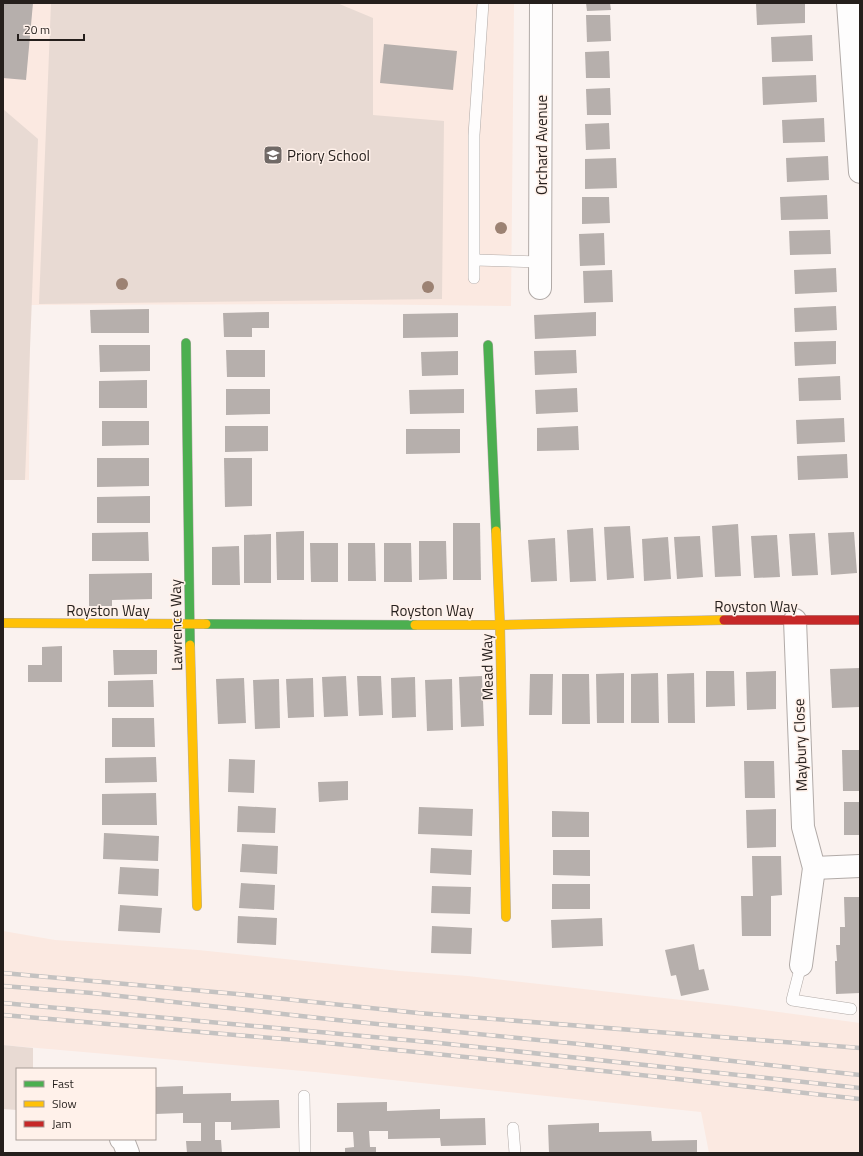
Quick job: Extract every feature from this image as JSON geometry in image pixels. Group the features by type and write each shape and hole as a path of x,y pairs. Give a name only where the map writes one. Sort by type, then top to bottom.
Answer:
{"street":[{"name":"Orchard Avenue","path":"540,288 542,3"},
{"path":"848,3 860,172"},
{"name":"Lawrence Way","path":"186,343 189,624 197,906"},
{"name":"Mead Way","path":"488,345 500,625 506,917"},
{"name":"Royston Way","path":"3,623 500,625 754,619 860,620"},
{"name":"Maybury Close","path":"795,620 803,827 814,868 801,964"},
{"path":"814,868 860,866"},
{"path":"123,1140 128,1153"}],"lane":[{"path":"474,278 474,135 483,3"},
{"path":"475,260 540,262"},
{"path":"801,964 792,1000 851,1008"},
{"path":"304,1096 304,1153"},
{"path":"513,1128 515,1153"}],"shaded area":[{"name":"Priory School","path":"3,3 514,3 511,306 342,304 30,305 29,480 3,479"},
{"name":"Priory School","path":"51,3 337,3 373,18 373,115 444,121 442,299 39,304"},
{"path":"3,109 38,139 25,480 3,480"},
{"path":"3,931 55,940 198,950 400,971 468,976 735,1006 860,1023 860,1153 709,1153 701,1112 315,1072 3,1045"},
{"path":"3,1045 33,1048 33,1068 16,1068 16,1110 3,1109"}],"building":[{"path":"3,3 33,3 26,80 3,78"},
{"path":"586,3 610,3 611,10 587,11"},
{"path":"756,3 805,3 805,23 757,25"},
{"path":"586,15 610,15 611,41 587,42"},
{"path":"812,35 813,61 772,62 771,37"},
{"path":"384,44 457,51 453,90 380,83"},
{"path":"609,51 610,78 586,78 585,52"},
{"path":"816,75 817,102 763,105 762,77"},
{"path":"610,88 611,115 587,115 586,89"},
{"path":"824,118 825,142 783,143 782,120"},
{"path":"609,123 610,149 586,150 585,124"},
{"path":"828,156 829,180 787,182 786,158"},
{"path":"616,158 617,188 585,189 585,159"},
{"path":"827,195 828,219 781,220 780,197"},
{"path":"582,197 609,197 610,223 582,224"},
{"path":"830,230 831,254 790,255 789,231"},
{"path":"604,233 605,265 580,266 579,234"},
{"path":"836,268 837,292 795,294 794,270"},
{"path":"612,270 613,302 584,303 583,271"},
{"path":"836,306 837,330 795,332 794,308"},
{"path":"149,309 149,333 91,333 90,310"},
{"path":"269,312 269,328 252,328 252,337 224,337 223,313"},
{"path":"596,312 596,336 535,339 534,315"},
{"path":"458,313 458,337 403,338 403,314"},
{"path":"836,341 836,364 795,366 794,342"},
{"path":"99,345 150,345 150,371 100,372"},
{"path":"226,350 265,350 265,377 227,377"},
{"path":"576,350 577,373 535,375 534,351"},
{"path":"458,351 458,375 422,376 421,352"},
{"path":"840,376 841,400 799,401 798,378"},
{"path":"147,380 147,408 99,408 99,381"},
{"path":"577,388 578,412 536,414 535,390"},
{"path":"226,389 270,389 270,414 226,415"},
{"path":"464,389 464,413 410,414 409,390"},
{"path":"844,418 845,442 797,444 796,420"},
{"path":"102,421 149,421 149,445 102,446"},
{"path":"225,426 268,426 268,451 225,452"},
{"path":"578,426 579,450 537,451 537,428"},
{"path":"406,429 460,429 460,453 406,454"},
{"path":"847,454 848,478 798,480 797,456"},
{"path":"97,458 149,458 149,486 97,487"},
{"path":"224,458 252,458 252,506 225,507"},
{"path":"150,496 150,523 97,523 97,497"},
{"path":"453,523 480,523 481,580 453,580"},
{"path":"738,524 741,576 715,577 712,526"},
{"path":"630,526 634,578 607,580 604,527"},
{"path":"593,528 596,581 570,582 567,530"},
{"path":"304,531 304,580 277,580 276,532"},
{"path":"148,532 149,561 92,561 92,533"},
{"path":"854,532 857,573 831,575 828,533"},
{"path":"815,533 818,575 792,576 789,534"},
{"path":"271,534 271,583 244,583 244,535"},
{"path":"777,535 780,577 754,578 751,536"},
{"path":"700,536 703,577 677,579 674,537"},
{"path":"668,537 671,579 644,581 642,539"},
{"path":"555,538 557,581 531,582 528,540"},
{"path":"419,541 446,541 447,579 419,580"},
{"path":"310,543 338,543 338,582 311,582"},
{"path":"348,543 375,543 376,581 348,581"},
{"path":"384,543 411,543 412,582 384,582"},
{"path":"239,546 240,585 212,585 212,547"},
{"path":"152,573 152,599 112,600 112,606 89,606 89,574"},
{"path":"62,646 62,682 28,682 28,665 42,665 42,647"},
{"path":"113,650 157,650 157,674 114,675"},
{"path":"860,668 860,707 832,708 830,669"},
{"path":"706,671 734,671 735,706 706,707"},
{"path":"776,671 776,709 747,710 746,672"},
{"path":"624,673 624,723 597,723 596,674"},
{"path":"658,673 659,723 631,723 631,674"},
{"path":"694,673 695,723 668,723 667,674"},
{"path":"530,674 553,674 552,715 529,715"},
{"path":"562,674 589,674 590,724 562,724"},
{"path":"346,676 348,716 324,717 322,677"},
{"path":"357,676 381,676 383,715 359,716"},
{"path":"482,676 484,726 461,727 459,677"},
{"path":"415,677 416,717 392,718 391,678"},
{"path":"244,678 246,723 218,724 216,679"},
{"path":"313,678 314,717 288,718 286,679"},
{"path":"279,679 280,728 255,729 253,680"},
{"path":"452,679 453,730 427,731 425,680"},
{"path":"153,680 154,707 108,707 108,681"},
{"path":"112,718 154,718 155,747 112,747"},
{"path":"842,750 860,750 860,791 843,791"},
{"path":"156,757 157,782 105,783 105,758"},
{"path":"229,759 255,760 254,793 228,792"},
{"path":"744,761 774,761 775,798 745,798"},
{"path":"348,781 348,800 319,802 318,782"},
{"path":"156,793 157,825 102,825 102,794"},
{"path":"844,802 860,802 860,835 844,835"},
{"path":"238,806 276,808 275,833 237,832"},
{"path":"419,807 473,809 472,836 418,834"},
{"path":"776,809 776,847 747,848 746,810"},
{"path":"552,811 589,812 589,837 552,837"},
{"path":"104,833 159,836 158,861 103,859"},
{"path":"242,844 278,846 277,874 240,872"},
{"path":"431,848 472,850 471,875 430,873"},
{"path":"553,850 590,850 590,876 553,875"},
{"path":"752,856 781,856 782,895 771,896 771,936 742,936 741,896 753,896"},
{"path":"120,867 159,869 158,896 118,894"},
{"path":"241,883 275,885 274,910 239,908"},
{"path":"552,884 590,884 590,909 552,909"},
{"path":"432,886 471,887 470,914 431,913"},
{"path":"844,897 860,897 860,993 836,994 836,945 840,945 840,927 845,927"},
{"path":"120,905 162,908 160,933 118,931"},
{"path":"238,916 277,918 276,945 237,943"},
{"path":"602,918 603,946 552,948 551,920"},
{"path":"432,926 472,928 471,954 431,953"},
{"path":"694,944 699,970 704,969 709,990 681,996 676,975 671,976 665,950"},
{"path":"183,1086 183,1094 231,1093 231,1101 279,1100 280,1128 231,1130 231,1122 215,1122 215,1140 221,1140 222,1153 187,1153 186,1141 201,1141 201,1123 183,1123 183,1113 156,1114 156,1087"},
{"path":"387,1102 387,1111 440,1109 440,1119 485,1118 486,1145 441,1146 440,1138 388,1139 388,1131 369,1131 370,1147 376,1147 376,1153 345,1153 345,1148 354,1147 353,1132 337,1132 337,1103"},
{"path":"599,1123 599,1132 651,1131 652,1141 697,1140 697,1153 549,1153 548,1125"}],"railway":[{"path":"3,973 237,994 418,1013 860,1048"},
{"path":"3,986 92,993 860,1075"},
{"path":"3,1003 439,1043 860,1088"},
{"path":"3,1015 307,1041 860,1099"}],"traffic: fast":[{"path":"186,343 190,645"},
{"path":"488,345 496,531"},
{"path":"206,624 415,625"}],"traffic: slow":[{"path":"496,531 500,625 506,917"},
{"path":"415,625 500,625 724,620"},
{"path":"3,623 206,624"},
{"path":"190,645 197,906"}],"traffic: jam":[{"path":"724,620 860,620"}],"place":[{"name":"Priory School","path":"273,155"}]}
